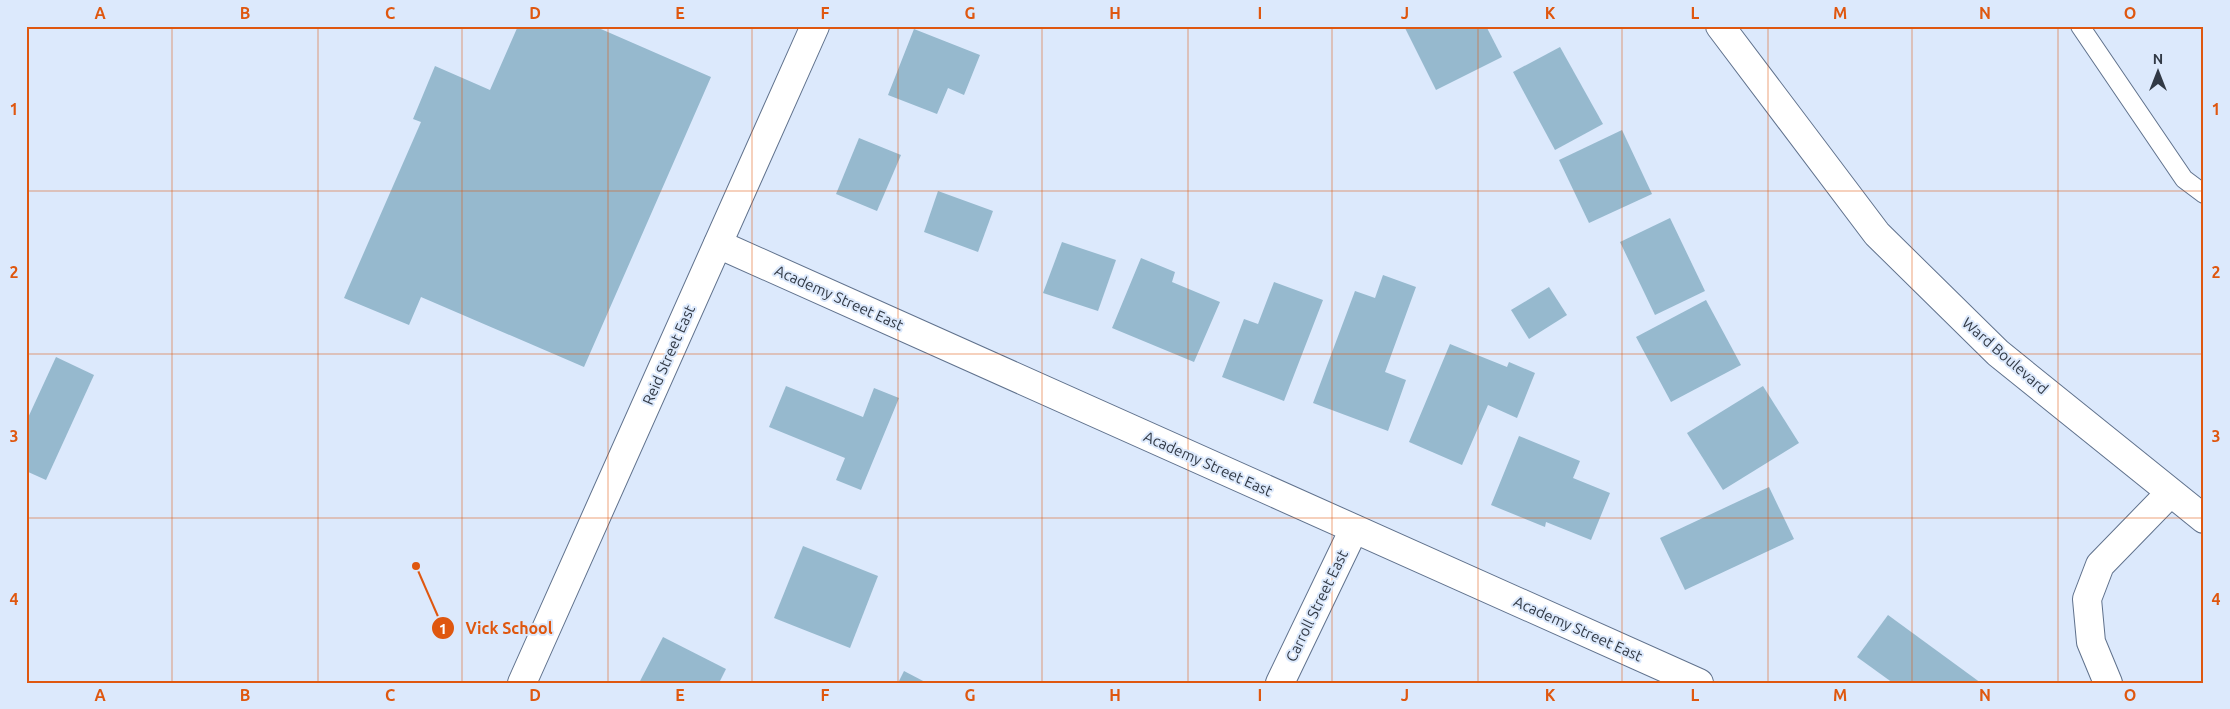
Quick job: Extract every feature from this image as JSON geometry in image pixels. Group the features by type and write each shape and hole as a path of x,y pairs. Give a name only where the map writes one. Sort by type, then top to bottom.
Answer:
{"street":[{"name":"Reid Street East","path":"522,683 815,26"},
{"name":"Ward Boulevard","path":"1720,26 1877,234 1998,353 2204,519"},
{"name":"Academy Street East","path":"718,244 1699,683"},
{"path":"2108,683 2091,642 2087,598 2100,565 2170,493"},
{"name":"Carroll Street East","path":"1280,683 1354,529"}],"lane":[{"path":"2080,26 2184,179 2204,194"}],"building":[{"path":"518,26 594,26 711,77 584,367 421,297 409,325 344,298 421,122 413,119 435,66 490,90"},
{"path":"1404,26 1486,26 1502,57 1436,90"},
{"path":"914,29 980,55 964,95 948,88 937,114 888,95"},
{"path":"1560,47 1603,124 1555,150 1513,72"},
{"path":"1622,130 1652,194 1589,223 1559,160"},
{"path":"859,138 901,155 877,211 836,194"},
{"path":"938,191 993,211 978,252 924,232"},
{"path":"1670,218 1705,291 1655,315 1620,242"},
{"path":"1062,242 1116,260 1098,311 1043,293"},
{"path":"1141,258 1175,272 1172,282 1220,302 1194,362 1112,328"},
{"path":"1383,275 1416,287 1385,372 1406,380 1388,431 1313,403 1355,291 1375,298"},
{"path":"1274,282 1323,300 1284,401 1222,377 1244,319 1258,324"},
{"path":"1549,287 1567,315 1529,339 1511,310"},
{"path":"1706,300 1741,365 1671,402 1636,337"},
{"path":"1450,344 1507,367 1509,362 1535,373 1517,418 1488,405 1462,465 1409,442"},
{"path":"56,357 94,375 46,480 26,471 26,422"},
{"path":"786,386 863,417 874,388 899,398 861,490 836,480 845,458 769,427"},
{"path":"1763,386 1799,443 1723,490 1687,433"},
{"path":"1519,436 1580,461 1573,478 1610,493 1591,540 1546,522 1545,527 1491,505"},
{"path":"1769,487 1794,539 1685,590 1660,538"},
{"path":"803,546 878,576 850,648 774,618"},
{"path":"1888,615 1981,683 1893,683 1857,657"},
{"path":"663,637 726,669 719,683 639,683"},
{"path":"904,671 927,683 898,683"}],"place":[{"name":"Vick School","path":"416,566"}]}
